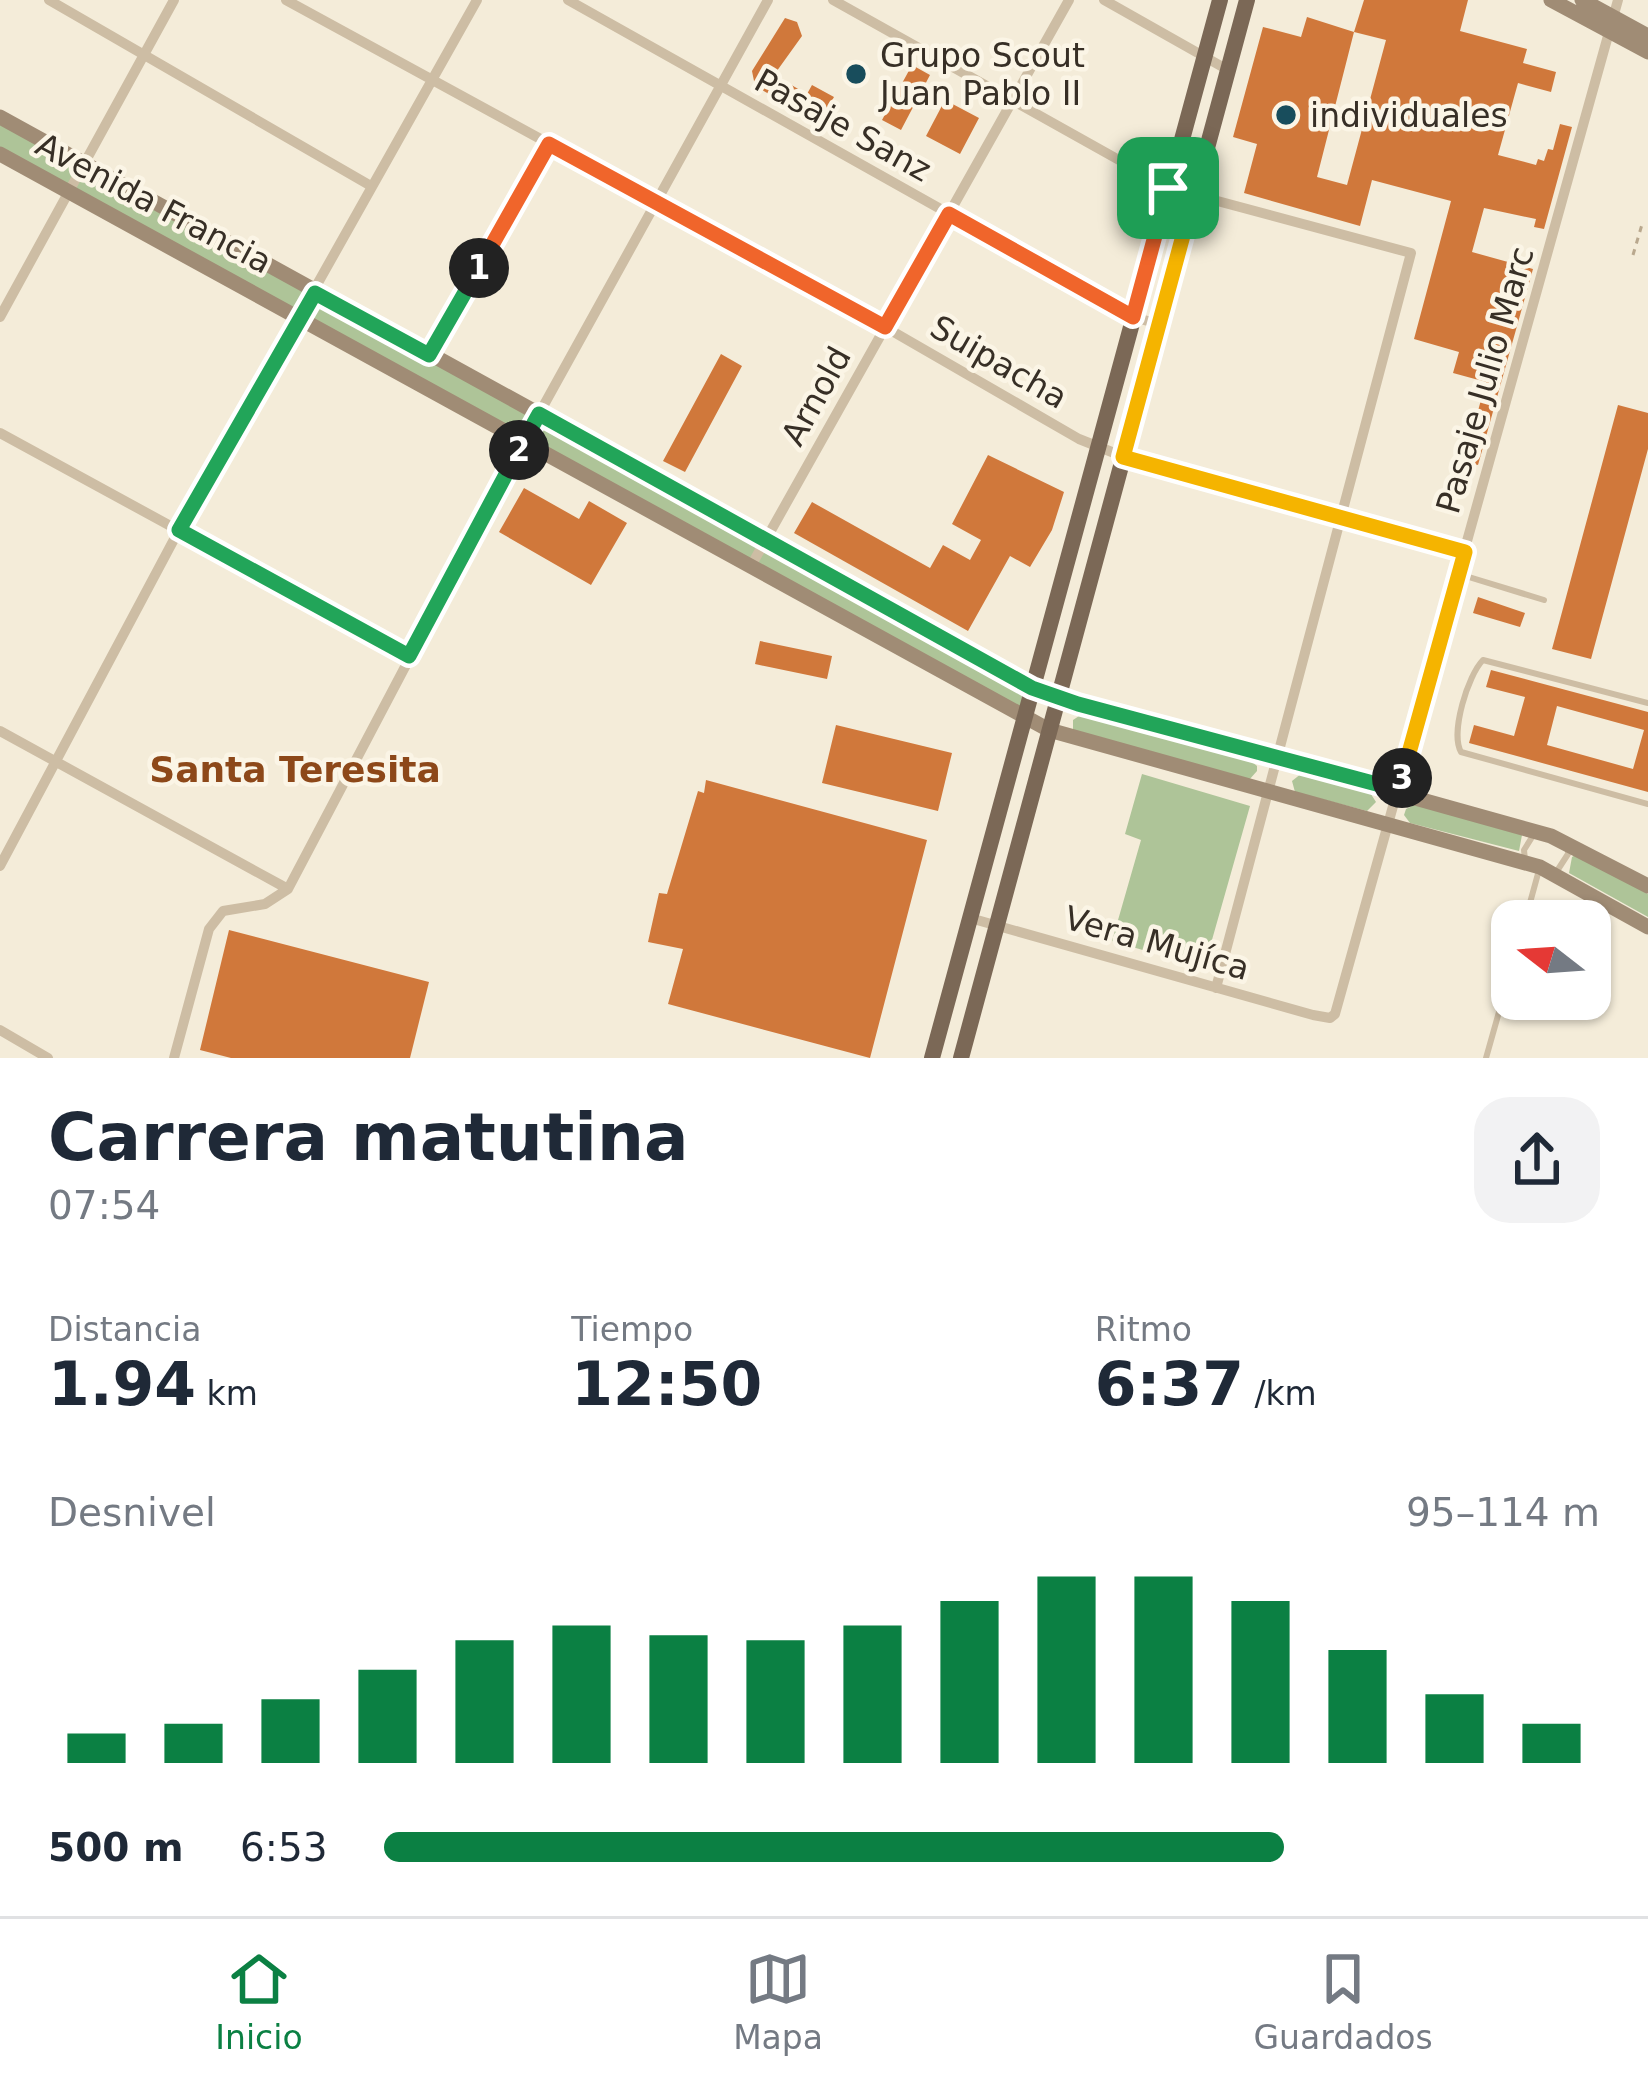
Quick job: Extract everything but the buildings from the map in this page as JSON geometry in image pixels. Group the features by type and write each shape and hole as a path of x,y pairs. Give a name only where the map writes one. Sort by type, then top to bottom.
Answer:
{"main road":[{"path":"932,1058 1220,0"},
{"path":"961,1058 1247,0"},
{"path":"1551,0 1614,16 1648,52"},
{"path":"1582,0 1648,36"},
{"name":"Avenida Francia","path":"0,117 1032,688 1537,831 1568,842 1648,886"},
{"name":"Avenida Francia","path":"0,154 1049,730 1540,868 1648,927"}],"street":[{"path":"50,0 371,186"},
{"path":"0,317 174,0"},
{"name":"Suipacha","path":"286,0 885,327 1078,439 1123,457 1465,552"},
{"path":"0,866 179,530 477,0"},
{"name":"Pasaje Sanz","path":"568,0 1133,317 1159,324"},
{"path":"174,1058 208,929 223,911 265,904 288,890 524,440 768,0"},
{"path":"833,0 1168,188 1411,253 1216,988"},
{"name":"Arnold","path":"751,566 1069,0"},
{"path":"1104,0 1228,70"},
{"name":"Pasaje Julio Marc","path":"1330,1018 1339,1006 1614,16"},
{"path":"429,355 549,144"},
{"path":"0,433 409,656"},
{"path":"0,731 288,890"},
{"name":"Vera Mujíca","path":"970,918 1330,1018"},
{"path":"0,1030 48,1058"}],"lane":[{"path":"1459,574 1544,600"},
{"path":"1648,703 1484,660 1473,675 1456,740 1461,752 1648,805"},
{"path":"1537,831 1524,850 1540,868"},
{"path":"1531,900 1540,868 1568,854 1568,842"},
{"path":"1486,1058 1497,1020"}],"path":[{"path":"1633,255 1643,221"}],"green space":[{"path":"0,117 1032,687 1024,718 0,154"},
{"path":"1082,714 1247,758 1257,771 1249,780 1073,730 1073,720"},
{"path":"1302,773 1369,791 1376,802 1367,811 1295,792 1292,781"},
{"path":"1142,774 1250,806 1204,968 1112,941 1141,840 1125,834"},
{"path":"1416,804 1522,835 1519,851 1410,823 1404,815"},
{"path":"1577,854 1648,894 1648,917 1569,873"}],"place":[{"name":"Grupo Scout Juan Pablo II","path":"856,74"},
{"name":"individuales","path":"1286,115"}],"district":[{"name":"Santa Teresita","path":"295,769"}],"route":[{"path":"549,144 885,327 949,214 1133,317 1168,188 1194,195 1123,457 1465,552 1399,790 1032,688 539,414 409,656 179,530 315,293 429,355 549,144"}]}
